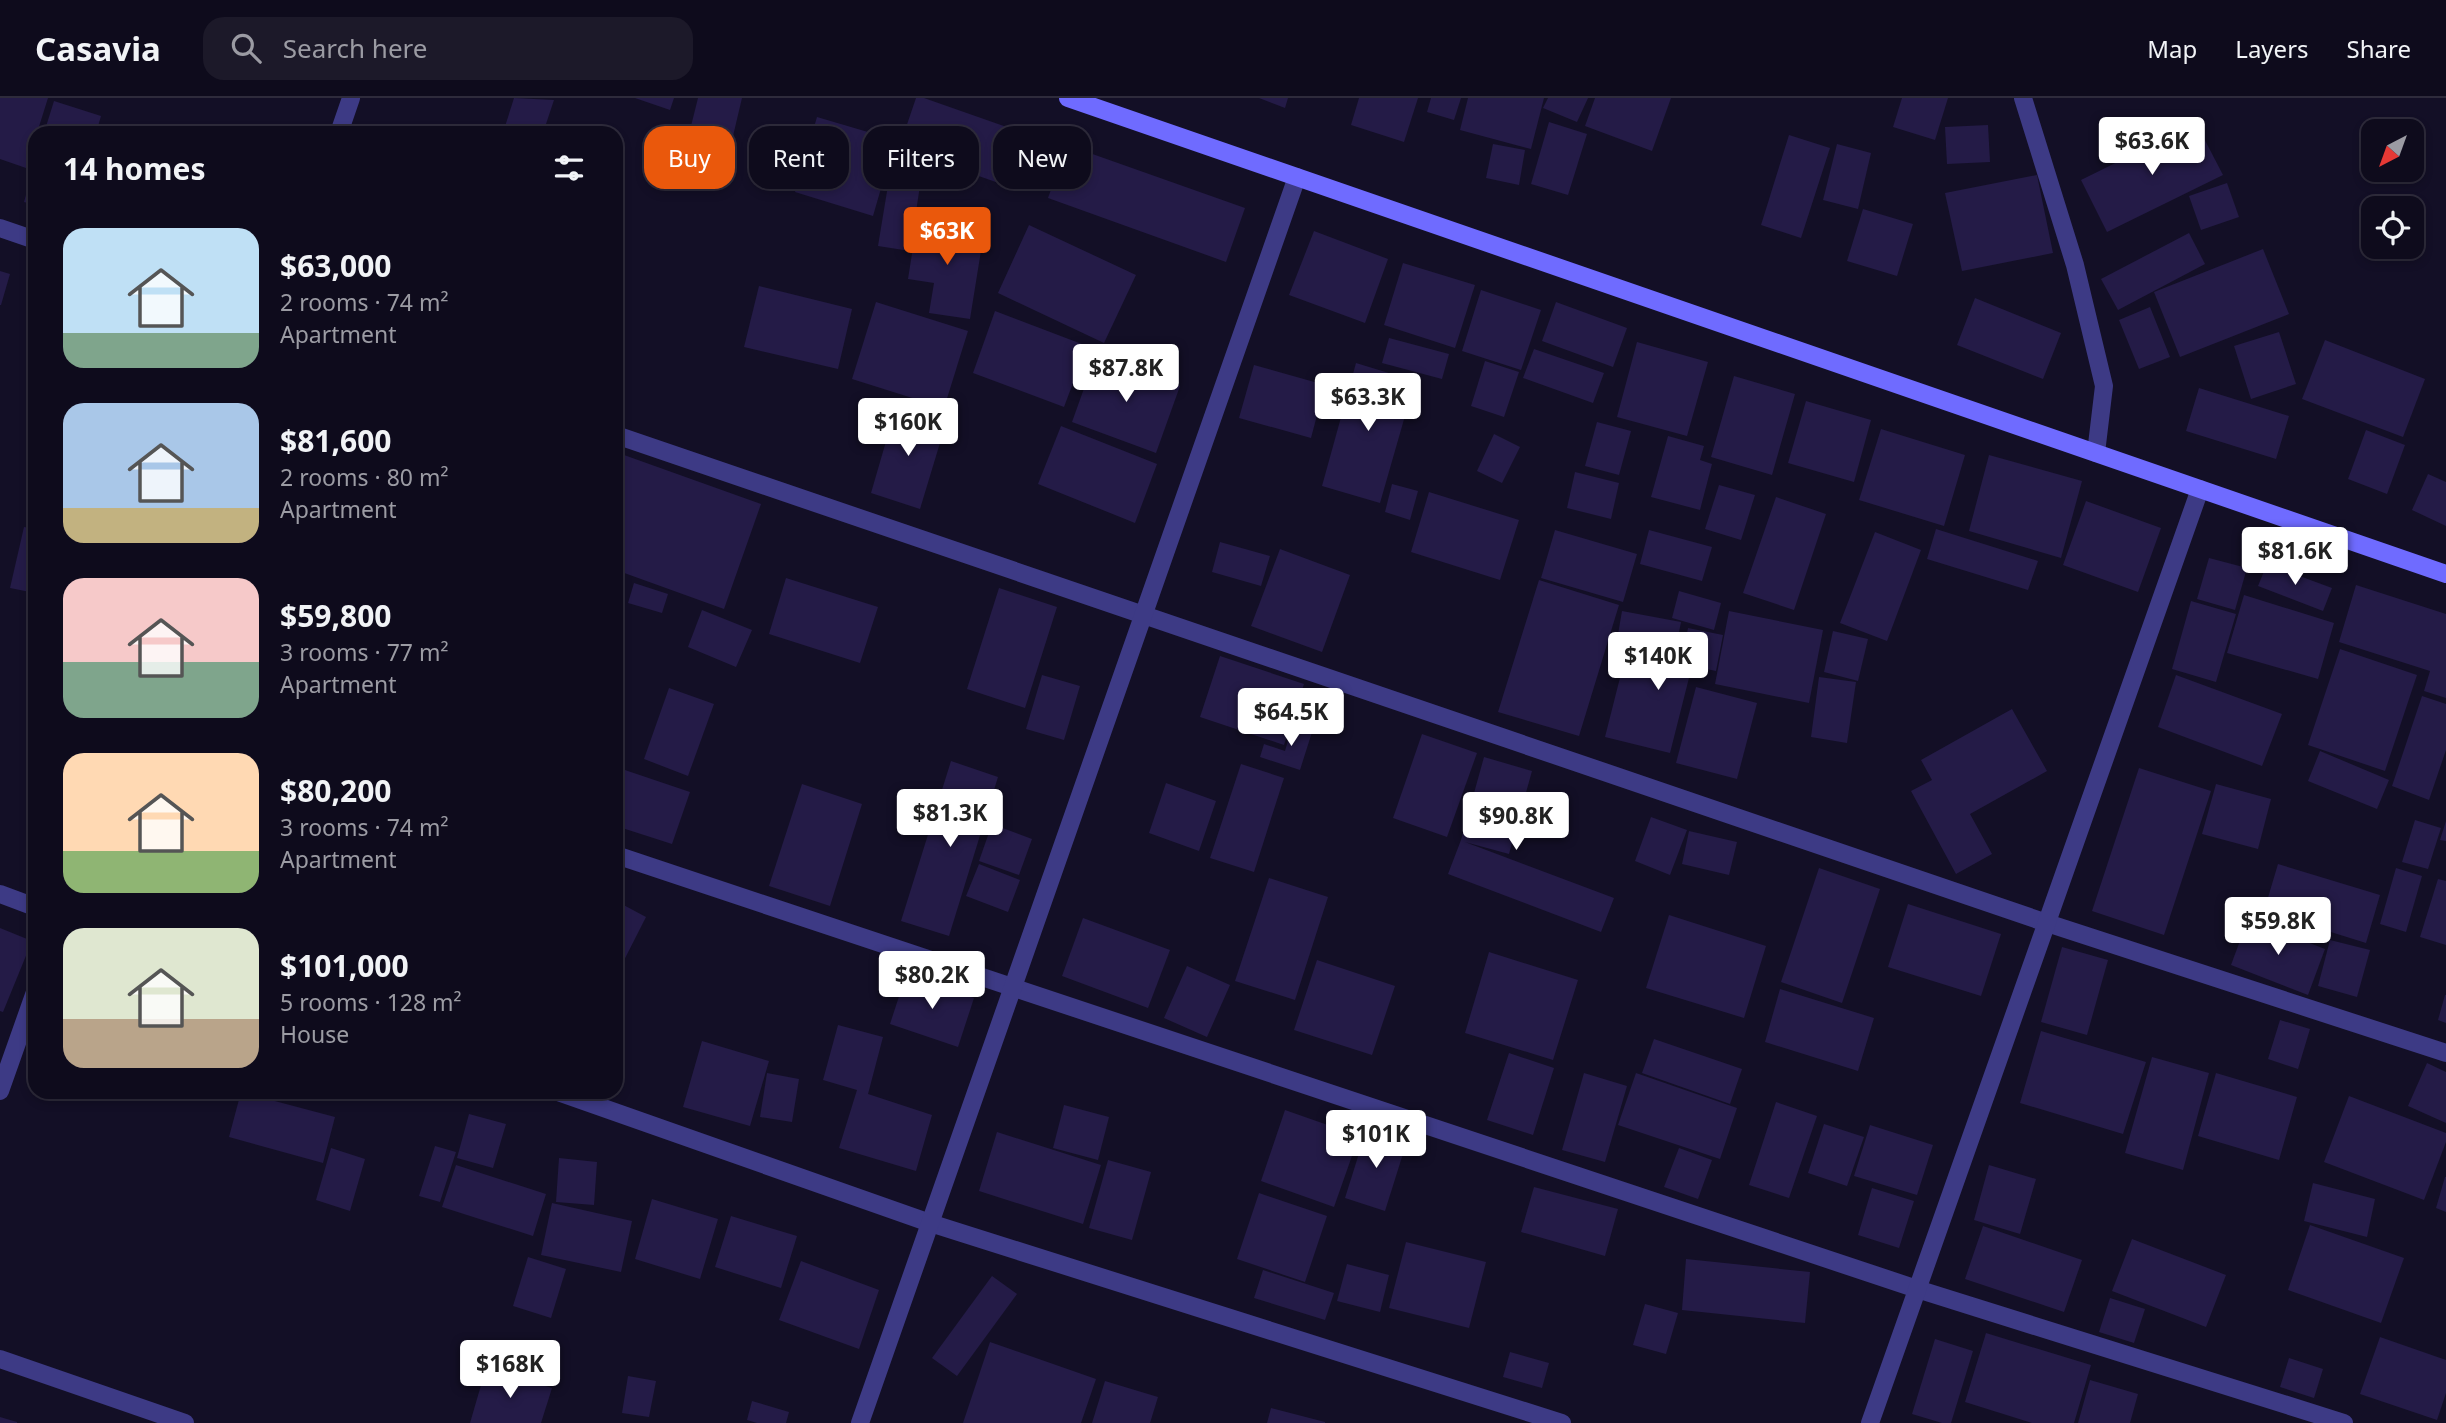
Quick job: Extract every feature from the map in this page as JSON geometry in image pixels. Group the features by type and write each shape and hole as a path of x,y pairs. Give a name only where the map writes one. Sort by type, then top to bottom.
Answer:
{"main road":[{"path":"1070,98 2446,574"}],"street":[{"path":"341,126 351,98"},
{"path":"2023,98 2075,265 2104,386 2096,453"},
{"path":"860,1423 1297,177"},
{"path":"0,228 28,238"},
{"path":"623,437 2047,923 2446,1053"},
{"path":"1870,1423 2200,489"},
{"path":"623,857 1917,1289 2344,1423"},
{"path":"0,894 28,905"},
{"path":"0,1091 28,1012"},
{"path":"578,1099 930,1223 1562,1423"},
{"path":"0,1360 185,1423"}],"building":[{"path":"0,98 48,98 39,126 28,126 26,168 0,159"},
{"path":"514,98 554,100 545,126 505,126"},
{"path":"635,98 674,98 670,110"},
{"path":"698,98 742,98 735,128 691,126"},
{"path":"916,98 924,98 1003,126 993,126 993,181 979,176 979,126 906,126"},
{"path":"1259,98 1288,98 1285,108"},
{"path":"1359,98 1418,98 1404,142 1351,125"},
{"path":"1431,98 1461,98 1454,120 1427,112"},
{"path":"1468,98 1544,98 1531,149 1460,130"},
{"path":"1548,98 1588,98 1577,122 1543,108"},
{"path":"1595,98 1671,98 1652,151 1585,126"},
{"path":"1902,98 1948,98 1935,140 1893,127"},
{"path":"54,101 101,116 98,126 46,126"},
{"path":"817,117 848,126 814,126"},
{"path":"1549,122 1587,134 1568,195 1531,184"},
{"path":"2196,123 2223,175 2107,232 2081,180"},
{"path":"1988,125 1990,162 1947,164 1945,127"},
{"path":"849,126 863,131 863,189 881,189 873,216 795,192 796,189 849,189"},
{"path":"1789,135 1830,148 1801,238 1761,225"},
{"path":"1493,144 1525,150 1519,185 1486,178"},
{"path":"1837,144 1871,153 1858,209 1823,200"},
{"path":"1091,153 1245,208 1226,262 1048,198 1051,189 1091,189"},
{"path":"2037,175 2053,253 1962,271 1945,193"},
{"path":"2227,183 2239,217 2201,230 2189,196"},
{"path":"887,189 919,189 910,251 878,246"},
{"path":"1863,209 1913,224 1897,276 1847,261"},
{"path":"917,222 984,232 970,319 929,313 934,283 908,279"},
{"path":"1029,225 1136,275 1104,343 998,293"},
{"path":"1314,231 1388,259 1365,323 1289,295"},
{"path":"2189,233 2205,264 2118,310 2101,279"},
{"path":"2263,249 2289,314 2180,357 2154,292"},
{"path":"1403,263 1475,285 1455,348 1384,325"},
{"path":"0,271 10,274 1,305 0,305"},
{"path":"759,286 852,309 838,369 744,347"},
{"path":"1481,290 1541,310 1521,370 1462,351"},
{"path":"1975,298 2061,333 2043,379 1957,345"},
{"path":"876,302 968,331 944,408 852,379"},
{"path":"1556,302 1627,328 1613,367 1542,341"},
{"path":"2150,307 2170,357 2139,369 2119,320"},
{"path":"995,311 1087,346 1064,407 973,373"},
{"path":"2279,332 2296,384 2251,399 2234,346"},
{"path":"1389,338 1449,354 1442,379 1382,363"},
{"path":"2325,340 2425,379 2403,437 2302,399"},
{"path":"1637,342 1708,362 1687,436 1617,417"},
{"path":"1534,349 1604,373 1593,403 1523,378"},
{"path":"1096,355 1180,386 1156,453 1072,422"},
{"path":"1485,361 1519,372 1504,417 1471,406"},
{"path":"1356,363 1415,381 1380,503 1322,486"},
{"path":"1254,365 1325,385 1311,438 1239,418"},
{"path":"1734,376 1795,394 1772,475 1711,457"},
{"path":"2199,388 2289,416 2276,459 2186,431"},
{"path":"1806,401 1871,420 1854,482 1788,463"},
{"path":"896,407 946,423 920,509 871,493"},
{"path":"1597,422 1631,431 1619,475 1585,466"},
{"path":"1061,426 1157,464 1135,523 1038,484"},
{"path":"1881,429 1965,455 1944,526 1859,500"},
{"path":"2366,430 2405,445 2387,494 2348,479"},
{"path":"1494,434 1520,447 1502,483 1477,471"},
{"path":"1668,436 1704,446 1700,460 1712,464 1700,510 1651,497"},
{"path":"624,455 761,504 724,609 623,573"},
{"path":"1989,455 2082,481 2061,558 1969,531"},
{"path":"1575,472 1619,483 1611,519 1567,508"},
{"path":"2428,474 2446,482 2446,526 2412,510"},
{"path":"1392,484 1418,491 1410,520 1385,512"},
{"path":"1719,485 1755,495 1741,540 1705,529"},
{"path":"1429,492 1519,520 1500,580 1411,552"},
{"path":"1776,497 1826,514 1794,610 1743,593"},
{"path":"2086,501 2161,528 2138,592 2063,565"},
{"path":"24,527 28,528 28,592 10,588"},
{"path":"1936,529 2038,561 2028,590 1927,559"},
{"path":"1555,530 1637,554 1623,602 1541,578"},
{"path":"1649,530 1712,547 1702,581 1640,564"},
{"path":"1875,532 1921,550 1887,641 1840,623"},
{"path":"1220,542 1270,556 1261,586 1212,572"},
{"path":"1280,549 1350,575 1322,652 1251,626"},
{"path":"2209,558 2247,568 2235,610 2197,599"},
{"path":"2267,564 2332,588 2323,611 2258,586"},
{"path":"786,578 878,607 860,663 769,634"},
{"path":"1539,580 1619,605 1579,736 1498,712"},
{"path":"634,583 668,594 662,613 628,603"},
{"path":"2356,585 2446,614 2446,698 2424,691 2430,671 2339,642"},
{"path":"999,588 1057,607 1025,708 967,689"},
{"path":"1679,591 1721,603 1714,630 1672,618"},
{"path":"2244,595 2334,623 2318,679 2227,653"},
{"path":"2191,601 2236,614 2216,682 2172,669"},
{"path":"702,610 752,630 736,667 688,647"},
{"path":"1622,611 1681,622 1674,658 1616,646"},
{"path":"1729,611 1823,630 1809,703 1715,684"},
{"path":"1688,628 1723,635 1716,671 1692,666 1670,753 1605,737 1627,650 1681,664"},
{"path":"1833,631 1868,639 1858,681 1824,672"},
{"path":"2340,649 2417,675 2385,771 2308,745"},
{"path":"1220,656 1304,684 1284,745 1200,717"},
{"path":"1042,675 1080,686 1064,740 1026,729"},
{"path":"2176,675 2282,714 2262,766 2158,727"},
{"path":"1819,677 1856,682 1847,743 1811,737"},
{"path":"1696,687 1757,703 1737,779 1676,763"},
{"path":"669,688 714,704 688,776 644,759"},
{"path":"2422,696 2446,704 2446,750 2429,800 2392,786"},
{"path":"2012,709 2047,771 1970,814 1992,854 1956,874 1911,791 1932,780 1921,760"},
{"path":"1293,723 1313,729 1300,770 1260,757 1264,744 1285,751"},
{"path":"1422,734 1477,753 1447,837 1393,818"},
{"path":"2320,751 2389,780 2377,809 2308,781"},
{"path":"1484,757 1532,771 1509,854 1465,842 1614,898 1601,932 1448,874 1461,840"},
{"path":"951,761 998,777 949,936 901,921"},
{"path":"1241,764 1284,778 1254,872 1210,858"},
{"path":"2139,768 2211,791 2164,935 2092,911"},
{"path":"623,769 690,792 672,844 623,828"},
{"path":"1166,783 1216,801 1199,851 1149,833"},
{"path":"802,784 862,804 830,906 769,886"},
{"path":"2216,784 2271,799 2258,849 2202,834"},
{"path":"1651,817 1687,830 1670,875 1635,861"},
{"path":"2415,820 2441,828 2428,869 2402,862"},
{"path":"2446,821 2446,841 2440,840"},
{"path":"992,824 1032,839 1019,875 979,861"},
{"path":"1689,831 1737,842 1729,875 1682,864"},
{"path":"979,864 1020,880 1008,912 966,896"},
{"path":"2278,864 2380,895 2366,943 2264,911"},
{"path":"1819,868 1880,889 1842,1003 1781,982"},
{"path":"2396,868 2422,876 2406,932 2380,924"},
{"path":"1269,878 1328,897 1295,1000 1235,981"},
{"path":"2438,879 2446,881 2446,945 2420,937"},
{"path":"1908,904 2001,934 1981,996 1888,967"},
{"path":"623,905 646,917 623,962"},
{"path":"1669,915 1766,946 1744,1018 1646,988"},
{"path":"1083,918 1170,950 1148,1008 1062,976"},
{"path":"2248,919 2325,949 2308,995 2231,965"},
{"path":"0,928 28,939 28,951 3,1012 0,1011"},
{"path":"2330,940 2370,950 2357,997 2318,986"},
{"path":"2062,947 2108,960 2087,1035 2041,1022"},
{"path":"1489,952 1578,980 1553,1060 1465,1033"},
{"path":"1317,960 1395,986 1372,1055 1294,1030"},
{"path":"1187,966 1230,985 1207,1037 1164,1018"},
{"path":"906,975 974,998 958,1047 890,1024"},
{"path":"1780,989 1874,1018 1858,1071 1765,1042"},
{"path":"2446,995 2446,1023 2438,1020"},
{"path":"2280,1020 2310,1029 2298,1069 2268,1059"},
{"path":"838,1025 883,1037 868,1094 932,1115 916,1171 839,1148 857,1090 823,1080"},
{"path":"2041,1031 2146,1062 2123,1134 2020,1103"},
{"path":"1654,1039 1742,1069 1730,1104 1642,1073"},
{"path":"702,1041 769,1061 750,1126 683,1107"},
{"path":"1509,1053 1554,1068 1533,1135 1487,1120"},
{"path":"2152,1057 2209,1073 2183,1170 2125,1153"},
{"path":"2427,1063 2446,1072 2446,1123 2408,1106"},
{"path":"767,1073 799,1079 792,1122 760,1117"},
{"path":"1584,1073 1627,1086 1605,1162 1562,1150"},
{"path":"1636,1073 1737,1108 1720,1159 1618,1125"},
{"path":"2216,1073 2297,1097 2279,1160 2198,1136"},
{"path":"2349,1096 2446,1133 2446,1142 2424,1200 2324,1162"},
{"path":"239,1099 267,1099 335,1117 323,1163 229,1137"},
{"path":"1776,1102 1817,1116 1789,1198 1749,1185"},
{"path":"1064,1105 1109,1117 1098,1160 1053,1148"},
{"path":"1285,1110 1359,1136 1334,1207 1261,1181"},
{"path":"469,1114 506,1124 493,1168 457,1158"},
{"path":"1824,1124 1864,1137 1847,1186 1808,1173"},
{"path":"1870,1125 1933,1145 1917,1195 1854,1176"},
{"path":"1367,1128 1407,1141 1385,1211 1345,1198"},
{"path":"997,1132 1101,1165 1083,1224 979,1191"},
{"path":"435,1146 456,1152 440,1202 419,1196"},
{"path":"331,1148 365,1159 350,1211 316,1200"},
{"path":"1679,1148 1712,1160 1698,1199 1664,1187"},
{"path":"559,1158 597,1162 594,1205 556,1202"},
{"path":"1108,1160 1151,1172 1132,1240 1089,1228"},
{"path":"456,1165 546,1194 533,1236 442,1207"},
{"path":"1989,1165 2036,1179 2020,1234 1974,1220"},
{"path":"2446,1177 2446,1212 2436,1208"},
{"path":"2313,1183 2375,1199 2367,1237 2304,1221"},
{"path":"1534,1187 1618,1209 1605,1256 1521,1232"},
{"path":"1872,1188 1914,1201 1899,1248 1858,1235"},
{"path":"1259,1193 1327,1216 1305,1282 1237,1259"},
{"path":"652,1199 718,1219 700,1279 635,1259"},
{"path":"552,1203 632,1221 621,1272 541,1255"},
{"path":"731,1216 797,1236 781,1288 715,1267"},
{"path":"2310,1225 2404,1258 2381,1323 2288,1290"},
{"path":"1983,1226 2082,1260 2064,1312 1965,1279"},
{"path":"2132,1239 2226,1275 2206,1327 2112,1291"},
{"path":"1406,1242 1486,1262 1469,1328 1389,1308"},
{"path":"528,1257 566,1269 551,1318 513,1306"},
{"path":"1686,1259 1810,1272 1805,1323 1682,1310"},
{"path":"801,1261 879,1290 859,1349 779,1320"},
{"path":"1347,1264 1389,1275 1380,1312 1337,1301"},
{"path":"1263,1270 1334,1293 1325,1320 1254,1298"},
{"path":"992,1276 1017,1294 957,1376 932,1358"},
{"path":"2110,1298 2145,1309 2134,1343 2099,1332"},
{"path":"1645,1304 1678,1313 1666,1354 1633,1345"},
{"path":"1986,1333 2091,1365 2074,1423 2032,1423 1965,1402"},
{"path":"2380,1337 2446,1360 2446,1393 2437,1420 2360,1394"},
{"path":"1935,1339 1973,1351 1951,1423 1912,1414"},
{"path":"990,1342 1096,1379 1081,1423 963,1423"},
{"path":"1510,1352 1549,1363 1542,1388 1503,1377"},
{"path":"2289,1358 2323,1369 2314,1398 2280,1387"},
{"path":"486,1368 552,1388 541,1423 470,1423"},
{"path":"628,1376 656,1381 649,1417 622,1413"},
{"path":"2090,1380 2138,1394 2130,1423 2078,1423"},
{"path":"1105,1381 1158,1397 1150,1423 1092,1423"},
{"path":"752,1401 789,1412 786,1423 757,1423 747,1420"},
{"path":"1271,1408 1325,1422 1325,1423 1267,1423"},
{"path":"0,1417 17,1422 17,1423 0,1423"}]}
